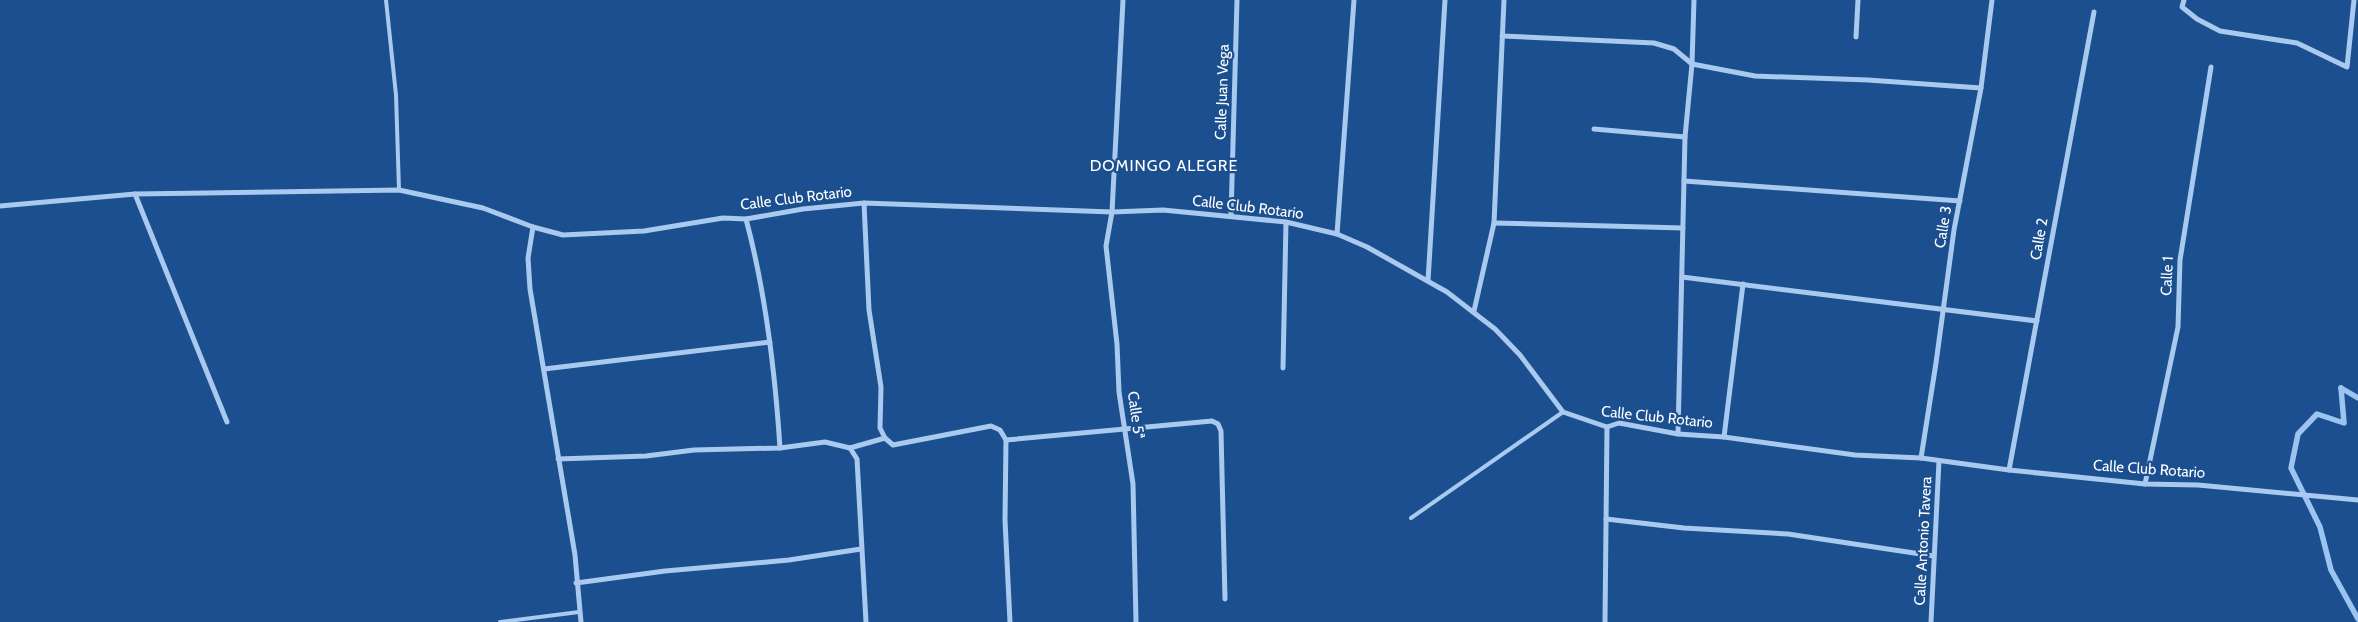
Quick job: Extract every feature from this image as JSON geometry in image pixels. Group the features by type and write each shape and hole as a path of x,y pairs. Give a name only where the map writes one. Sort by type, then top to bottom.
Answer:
{"street":[{"name":"Calle 5ª","path":"1123,0 1112,212 1106,246 1117,344 1119,392 1133,484 1136,622"},
{"name":"Calle Juan Vega","path":"1231,216 1238,0"},
{"path":"1337,234 1354,0"},
{"path":"1428,281 1445,0"},
{"path":"1474,311 1494,223 1504,0"},
{"path":"1678,434 1685,137 1692,64 1694,0"},
{"path":"1856,37 1858,0"},
{"name":"Calle 3","path":"1921,458 1960,201 1981,88 1992,0"},
{"path":"2184,0 2182,7 2197,19 2220,31 2297,43 2347,67 2354,0"},
{"name":"Calle 2","path":"2009,470 2094,12"},
{"path":"1502,36 1654,43 1674,49 1692,64 1755,76 1868,80 1981,88"},
{"name":"Calle 1","path":"2145,484 2178,327 2180,260 2211,67"},
{"path":"1594,129 1685,137"},
{"path":"1684,181 1960,201"},
{"name":"Calle Club Rotario","path":"0,206 135,194 399,190 482,208 533,227 563,235 644,231 723,218 746,219 803,209 864,203 1112,212 1163,210 1286,222 1337,234 1366,246 1428,281 1474,311 1495,329 1520,355 1563,412 1607,427 1619,424 1678,434 1724,437 1855,455 1921,458 2009,470 2145,484 2198,485 2358,500"},
{"path":"135,194 227,422"},
{"path":"864,203 869,310 881,387 880,428 885,438 892,445 991,426 1000,430 1006,440 1005,520 1010,622"},
{"path":"746,219 758,264 770,342 776,388 780,448"},
{"path":"1283,368 1286,222"},
{"path":"1494,223 1683,228"},
{"path":"533,227 528,258 530,289 574,555 581,622"},
{"path":"1682,277 2037,321"},
{"path":"1724,437 1743,284"},
{"path":"544,369 770,342"},
{"path":"1006,440 1125,431 1212,421 1218,424 1221,431 1225,599"},
{"path":"1605,622 1607,427"},
{"path":"558,460 646,456 694,450 780,448 825,442 850,448 885,438"},
{"path":"850,448 857,459 866,622"},
{"name":"Calle Antonio Tavera","path":"1931,622 1939,461"},
{"path":"1606,519 1684,528 1788,534 1934,556"},
{"path":"576,583 665,571 789,560 861,549"}],"lane":[{"path":"386,0 396,95 399,190"},
{"path":"1411,518 1563,412"},
{"path":"500,622 579,612"}],"waterway":[{"path":"2341,388 2344,423 2317,414 2298,434 2291,468 2320,527 2331,570 2358,619"},
{"path":"2341,388 2358,398"}],"district":[{"name":"DOMINGO ALEGRE","path":"1164,165"}]}
